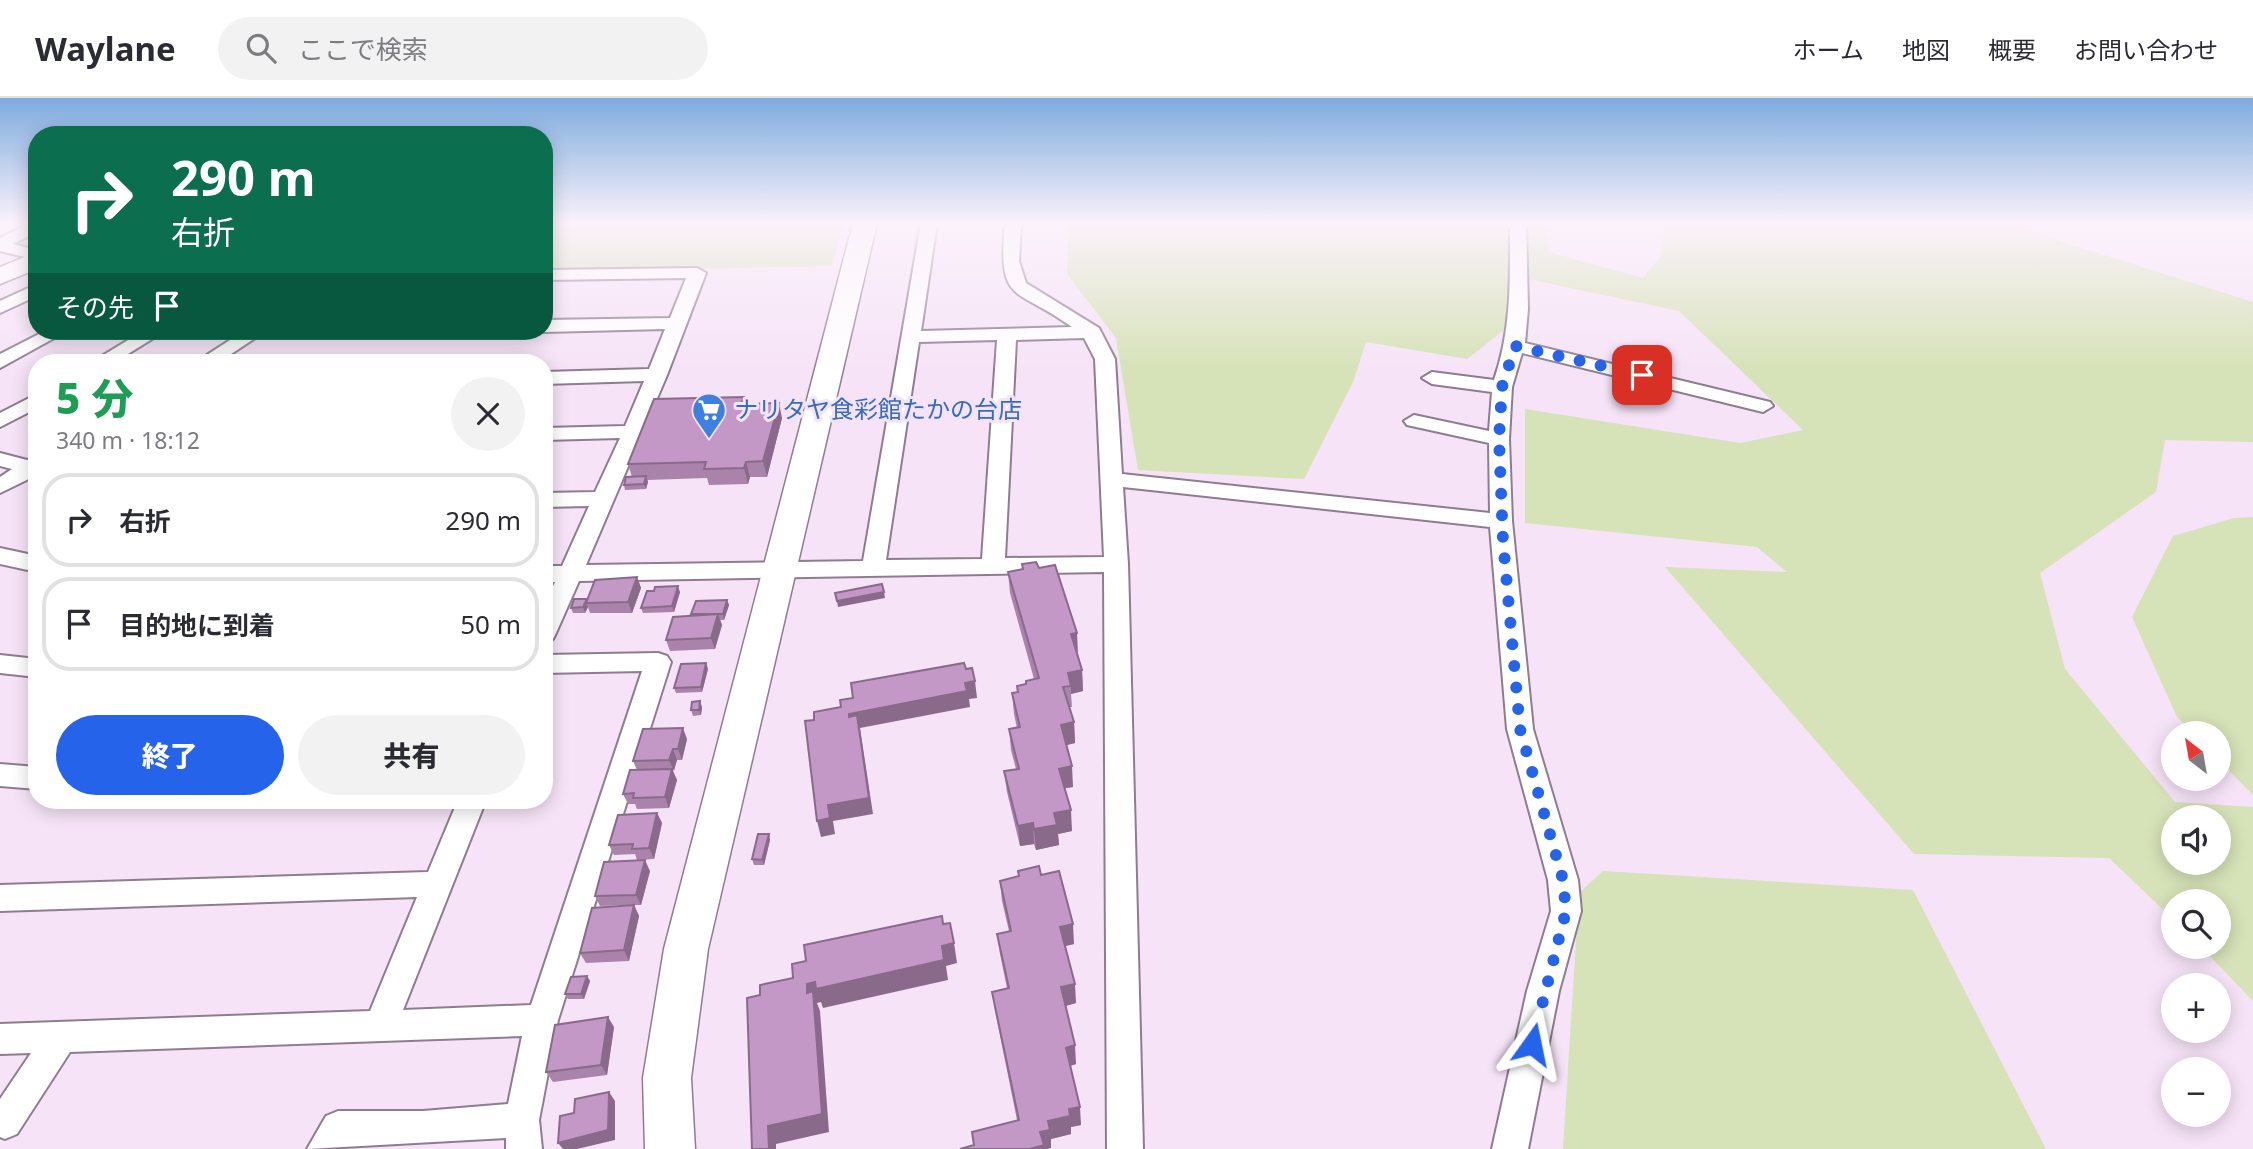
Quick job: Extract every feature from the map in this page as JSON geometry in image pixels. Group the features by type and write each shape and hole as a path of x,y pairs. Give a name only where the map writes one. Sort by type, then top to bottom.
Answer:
{"street":[{"path":"670,1149 667,1078 686,949 853,272"},
{"path":"873,569 921,272"},
{"path":"1012,272 1016,280 1036,299 1070,316 1092,332 1101,345 1105,359 1116,564 1125,1149"},
{"path":"1510,1149 1543,991 1566,911 1563,880 1520,729 1501,521 1499,439 1502,387 1515,346 1519,309 1519,272"},
{"path":"553,275 697,273 633,432 553,613"},
{"path":"0,308 28,294"},
{"path":"553,326 677,323"},
{"path":"911,337 1092,332"},
{"path":"993,565 1007,334"},
{"path":"0,362 41,340"},
{"path":"116,354 140,340"},
{"path":"219,354 242,340"},
{"path":"1515,346 1763,406"},
{"path":"553,378 657,375"},
{"path":"1432,378 1502,387"},
{"path":"0,421 28,405"},
{"path":"1414,421 1499,439"},
{"path":"553,435 633,432"},
{"path":"0,459 28,465"},
{"path":"0,486 28,470"},
{"path":"1110,479 1501,521"},
{"path":"553,500 603,499"},
{"path":"0,556 28,562"},
{"path":"553,574 1116,564"},
{"path":"325,1149 338,1128 419,1138 523,1135 542,1020 658,662 553,664"},
{"path":"0,664 28,667"},
{"path":"0,775 28,777"},
{"path":"381,1024 468,809"},
{"path":"0,898 437,884"},
{"path":"0,1039 542,1020"},
{"path":"5,1122 60,1038"}],"green space":[{"path":"1067,272 1621,272 1643,278 1648,272 2158,272 2253,302 2253,442 2165,440 2156,492 2040,573 2065,669 2161,785 2161,791 2166,791 2175,802 2222,805 2161,805 2161,875 2231,875 2231,806 2253,807 2253,1001 2231,978 2231,973 2226,973 2213,959 2231,959 2231,889 2161,889 2161,908 2109,858 1914,854 1665,567 1787,572 1757,547 1525,523 1525,409 1740,443 1803,430 1679,311 1508,275 1508,327 1467,359 1366,342 1353,382 1304,479 1138,470 1116,338"},
{"path":"2253,517 2253,795 2231,772 2231,721 2181,721 2177,717 2132,617 2173,536 2234,518"},
{"path":"1603,871 1913,890 2046,1149 1563,1149 1579,893"}],"building":[{"path":"744,397 741,404 779,403 763,461 746,462 744,468 704,469 706,462 628,464 654,399"},
{"path":"646,476 644,484 624,485 626,477"},
{"path":"1036,562 1039,568 1055,565 1077,633 1071,634 1082,670 1068,673 1071,686 1063,687 1074,722 1061,725 1072,766 1059,769 1071,810 1054,813 1057,825 1034,829 1033,823 1018,826 1004,771 1019,769 1009,729 1020,727 1012,693 1018,692 1017,686 1026,684 1026,681 1039,678 1008,572 1023,569 1022,564"},
{"path":"637,577 628,602 586,603 595,580"},
{"path":"882,584 884,592 837,601 835,593"},
{"path":"678,586 672,606 641,608 647,591 654,591 655,587"},
{"path":"574,599 587,599 583,607 571,608"},
{"path":"727,600 723,614 691,614 696,601"},
{"path":"718,614 711,638 666,640 673,617"},
{"path":"706,663 701,687 674,688 681,664"},
{"path":"964,663 966,669 972,668 975,681 965,683 967,691 849,714 849,717 857,715 869,798 828,805 830,818 817,821 805,721 814,720 814,712 841,707 840,700 853,698 851,683"},
{"path":"700,701 699,710 691,710 692,702"},
{"path":"683,728 678,749 673,749 669,760 633,761 643,729"},
{"path":"672,769 665,797 633,798 634,793 623,794 630,770"},
{"path":"657,813 649,848 632,849 633,844 609,845 618,815"},
{"path":"758,834 769,834 762,860 752,859"},
{"path":"645,860 636,895 595,896 604,862"},
{"path":"1039,866 1041,875 1059,871 1073,924 1060,927 1075,984 1061,987 1075,1045 1066,1048 1080,1107 1069,1109 1070,1116 1048,1121 1050,1130 1040,1132 1044,1145 1030,1149 960,1149 974,1145 972,1132 1019,1120 992,992 1009,988 997,934 1011,931 1000,881 1019,876 1018,871"},
{"path":"634,905 624,950 580,953 592,908"},
{"path":"942,916 943,924 950,923 954,943 942,946 944,960 816,989 815,982 807,984 807,993 813,991 822,1114 768,1126 769,1149 752,1149 747,998 760,995 760,985 793,978 792,964 806,961 804,945"},
{"path":"587,976 581,994 565,994 571,977"},
{"path":"608,1017 601,1065 546,1072 555,1025"},
{"path":"609,1092 608,1130 558,1143 560,1116 574,1113 575,1099"}],"place":[{"name":"ナリタヤ食彩館たかの台店","path":"709,440"}],"route":[{"path":"1532,1044 1543,991 1566,911 1563,880 1520,729 1501,521 1499,439 1502,387 1515,346 1642,375"}]}
